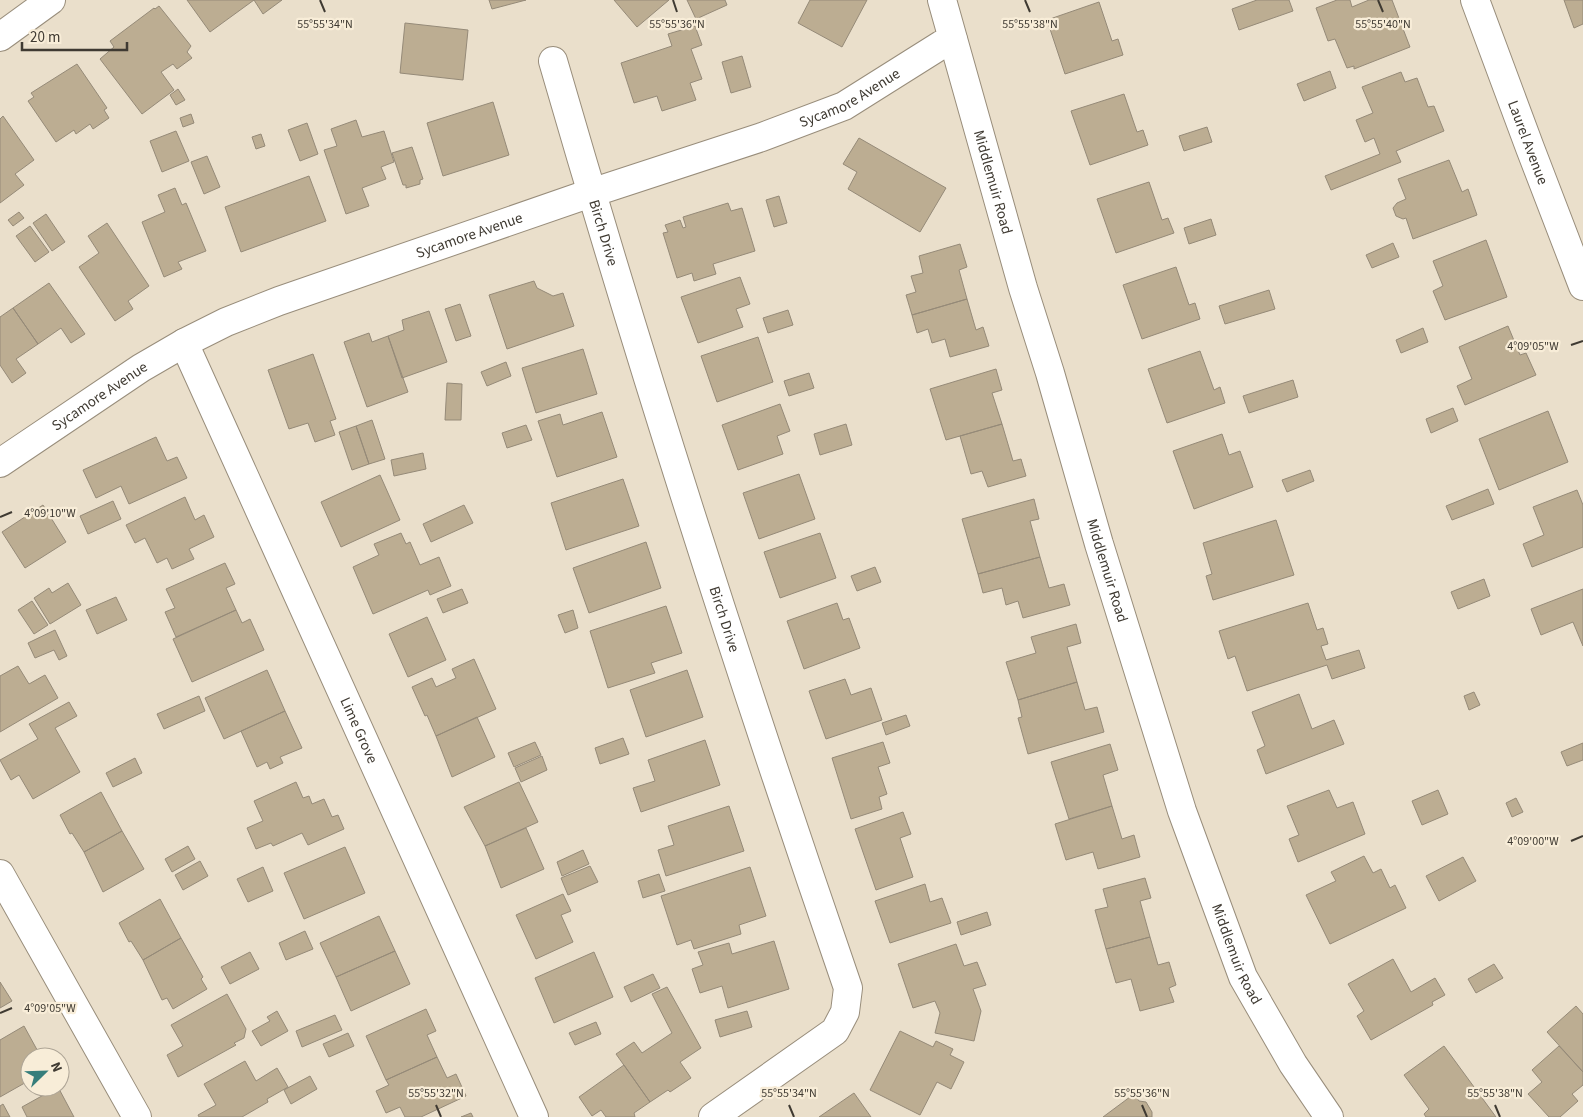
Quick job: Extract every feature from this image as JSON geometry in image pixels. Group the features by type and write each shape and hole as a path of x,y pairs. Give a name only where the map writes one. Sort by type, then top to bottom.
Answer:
{"street":[{"path":"0,36 51,0"},
{"name":"Middlemuir Road","path":"942,0 1020,280 1182,811 1243,978 1293,1064 1329,1117"},
{"name":"Laurel Avenue","path":"1475,0 1583,286"},
{"name":"Sycamore Avenue","path":"0,463 141,368 184,343 226,322 279,301 591,193 762,137 844,106 941,45 954,40"},
{"name":"Birch Drive","path":"553,61 591,193 772,767 848,988 845,1012 834,1030 713,1117"},
{"name":"Lime Grove","path":"184,343 534,1117"},
{"path":"0,874 138,1117"}],"building":[{"path":"187,0 254,0 210,32"},
{"path":"254,0 282,0 263,14"},
{"path":"489,0 526,0 492,9"},
{"path":"614,0 669,0 637,27"},
{"path":"687,0 725,0 727,5 696,19"},
{"path":"810,0 867,0 842,47 798,23"},
{"path":"1257,0 1289,0 1293,11 1239,30 1232,9"},
{"path":"1337,0 1350,0 1352,7 1369,0 1392,0 1410,47 1354,69 1354,66 1347,68 1335,39 1328,41 1316,8"},
{"path":"1564,0 1583,0 1583,24 1574,28"},
{"path":"1099,2 1112,41 1118,39 1123,55 1065,74 1047,20"},
{"path":"159,6 191,46 187,52 192,58 177,69 173,64 161,72 174,90 142,114 100,59 114,47 110,41"},
{"path":"405,23 468,30 463,80 400,73"},
{"path":"695,26 702,45 691,49 702,79 690,83 696,100 662,111 657,96 634,103 621,63 672,46 668,34"},
{"path":"742,56 751,87 731,93 722,62"},
{"path":"77,64 107,108 104,110 109,118 93,129 90,124 76,134 74,130 56,142 28,101 34,97 31,93"},
{"path":"1330,71 1336,88 1304,101 1297,84"},
{"path":"1401,72 1405,82 1417,78 1428,107 1434,106 1444,131 1396,151 1401,162 1331,190 1325,176 1380,154 1374,138 1365,142 1356,120 1373,113 1362,87"},
{"path":"178,89 185,100 176,105 170,95"},
{"path":"1124,94 1137,132 1143,130 1148,145 1090,165 1071,111"},
{"path":"493,102 509,155 443,176 427,123"},
{"path":"191,114 194,123 183,127 180,118"},
{"path":"3,116 34,160 15,174 24,185 0,203 0,119"},
{"path":"356,120 362,137 384,131 394,162 381,167 386,179 362,188 369,206 346,214 324,150 337,146 331,129"},
{"path":"307,123 318,154 300,161 288,130"},
{"path":"1207,127 1212,142 1184,151 1179,136"},
{"path":"176,131 189,161 162,172 150,141"},
{"path":"261,134 265,146 256,149 252,137"},
{"path":"859,138 946,188 920,232 848,189 857,172 843,164"},
{"path":"412,147 423,179 420,180 420,184 406,188 406,185 403,185 392,153"},
{"path":"207,156 220,187 204,194 191,162"},
{"path":"1449,160 1462,192 1468,189 1477,215 1413,239 1406,218 1403,219 1396,216 1393,208 1397,203 1406,199 1398,179"},
{"path":"309,176 326,221 241,252 225,207"},
{"path":"1149,182 1162,220 1168,218 1174,233 1116,253 1097,199"},
{"path":"175,188 182,205 186,203 206,251 178,262 182,269 164,277 142,222 165,212 158,195"},
{"path":"779,196 787,223 774,227 766,200"},
{"path":"728,203 731,211 742,208 755,251 713,264 716,274 694,281 692,273 677,278 663,233 668,232 665,225 680,220 683,228 686,227 683,217"},
{"path":"19,212 24,218 13,226 8,220"},
{"path":"46,214 65,242 52,251 33,223"},
{"path":"1211,219 1216,235 1189,244 1184,228"},
{"path":"107,223 149,286 128,301 133,309 115,321 79,267 99,253 88,236"},
{"path":"30,226 49,252 35,262 16,236"},
{"path":"1486,240 1507,297 1445,320 1433,291 1443,286 1433,261"},
{"path":"1393,243 1399,257 1372,268 1366,255"},
{"path":"960,244 967,267 959,270 967,299 912,315 906,295 916,292 911,276 923,273 919,256"},
{"path":"1176,267 1189,305 1195,303 1200,319 1142,339 1123,285"},
{"path":"740,277 750,304 736,309 743,327 698,343 681,297"},
{"path":"534,281 537,288 553,296 563,293 574,326 507,349 489,295"},
{"path":"49,283 85,334 71,343 61,328 38,344 13,308"},
{"path":"1269,290 1275,309 1225,324 1219,306"},
{"path":"967,299 976,330 983,327 989,346 950,357 945,339 932,343 928,329 917,333 912,315"},
{"path":"460,304 471,336 456,341 445,309"},
{"path":"13,308 38,344 16,359 26,373 12,383 0,365 0,317"},
{"path":"788,310 793,325 768,333 763,318"},
{"path":"429,311 447,362 402,378 388,336 404,330 402,320"},
{"path":"1508,326 1520,355 1526,353 1536,375 1465,405 1457,386 1472,379 1459,347"},
{"path":"1423,328 1428,342 1401,353 1396,340"},
{"path":"369,333 372,342 388,336 408,392 367,407 344,342"},
{"path":"758,337 773,382 717,402 701,356"},
{"path":"583,349 597,394 536,413 522,368"},
{"path":"1200,351 1214,390 1220,387 1225,403 1167,423 1148,369"},
{"path":"313,354 336,419 330,421 335,435 315,442 308,423 289,429 268,370"},
{"path":"506,362 511,376 487,386 481,372"},
{"path":"996,369 1002,390 992,393 1002,424 946,440 930,389"},
{"path":"809,373 814,388 789,396 784,381"},
{"path":"1293,380 1298,397 1249,413 1243,396"},
{"path":"447,383 462,384 461,420 445,420"},
{"path":"780,404 790,431 777,436 783,454 738,470 722,425"},
{"path":"1453,408 1458,421 1431,433 1426,419"},
{"path":"1548,411 1568,462 1499,490 1479,439"},
{"path":"602,412 617,457 557,477 538,421 560,414 563,425"},
{"path":"372,420 385,459 369,464 356,426"},
{"path":"846,424 852,445 820,455 814,434"},
{"path":"1002,424 1013,461 1021,459 1026,476 988,487 982,471 971,474 960,436"},
{"path":"526,425 532,440 507,448 502,433"},
{"path":"356,426 369,464 352,470 339,432"},
{"path":"1222,434 1229,455 1240,451 1253,487 1194,509 1173,451"},
{"path":"156,437 167,461 177,457 187,478 129,504 121,486 96,498 83,470"},
{"path":"423,453 426,469 394,476 391,460"},
{"path":"1310,470 1314,481 1287,492 1282,480"},
{"path":"799,474 815,519 759,539 743,493"},
{"path":"380,475 400,520 341,547 321,502"},
{"path":"623,479 639,526 566,550 551,503"},
{"path":"1488,489 1494,504 1452,520 1446,506"},
{"path":"1577,490 1583,505 1583,547 1532,567 1523,544 1544,535 1533,507"},
{"path":"185,497 195,520 204,515 214,537 189,549 194,559 172,569 167,558 157,563 145,538 135,543 126,525"},
{"path":"1034,499 1039,519 1030,521 1040,557 978,574 962,519"},
{"path":"113,501 121,519 88,534 80,516"},
{"path":"43,505 66,542 25,568 2,532"},
{"path":"464,505 473,523 431,542 423,524"},
{"path":"1276,520 1294,575 1213,600 1206,576 1212,574 1203,543"},
{"path":"401,533 406,544 410,542 420,565 439,557 451,586 430,595 428,590 373,614 353,567 379,555 374,544"},
{"path":"820,533 836,578 780,598 764,552"},
{"path":"646,542 661,588 589,613 573,568"},
{"path":"1040,557 1049,588 1064,584 1070,605 1023,618 1018,601 1006,605 1002,588 983,593 978,574"},
{"path":"225,563 235,584 226,588 236,610 176,637 165,612 175,608 166,589"},
{"path":"875,567 881,582 857,591 851,576"},
{"path":"1484,579 1490,596 1458,609 1451,592"},
{"path":"68,583 81,605 50,624 34,598 49,588 52,593"},
{"path":"462,589 468,603 443,613 437,599"},
{"path":"1583,589 1583,646 1573,622 1541,635 1531,609"},
{"path":"116,597 127,620 97,634 86,610"},
{"path":"32,601 48,625 34,634 18,610"},
{"path":"837,603 843,620 849,618 860,648 804,669 787,621"},
{"path":"1308,603 1317,630 1323,628 1328,644 1321,646 1326,660 1359,650 1365,668 1332,679 1327,665 1247,691 1235,656 1228,659 1219,631"},
{"path":"666,606 682,653 651,663 655,673 608,688 590,631"},
{"path":"236,610 242,623 250,619 264,650 192,682 173,639"},
{"path":"573,610 578,628 565,633 558,615"},
{"path":"427,617 446,660 408,677 389,634"},
{"path":"1076,624 1081,643 1067,647 1077,682 1018,700 1006,662 1036,653 1031,637"},
{"path":"55,630 67,656 59,660 54,650 35,658 28,643"},
{"path":"474,659 496,709 436,736 412,687 432,678 436,687 456,678 452,669"},
{"path":"18,666 29,684 45,675 58,698 0,732 0,676"},
{"path":"267,670 285,711 224,739 205,698"},
{"path":"687,670 703,717 646,737 630,690"},
{"path":"845,679 851,695 871,688 882,720 826,739 809,691"},
{"path":"1077,682 1085,710 1097,707 1104,732 1028,754 1018,718 1022,717 1018,700"},
{"path":"1474,692 1480,705 1469,710 1464,696"},
{"path":"1299,694 1312,729 1334,720 1344,744 1266,774 1257,750 1265,746 1252,712"},
{"path":"199,696 205,711 164,729 157,714"},
{"path":"69,702 77,716 55,728 80,772 33,799 19,775 11,780 0,760 38,739 29,724"},
{"path":"285,711 302,748 280,757 283,763 270,769 267,762 257,767 241,731"},
{"path":"906,715 910,726 886,735 882,723"},
{"path":"477,717 495,757 452,777 436,736"},
{"path":"623,738 629,754 600,764 595,748"},
{"path":"705,740 720,785 641,812 633,788 655,781 648,760"},
{"path":"535,742 541,755 514,767 508,753"},
{"path":"883,742 890,763 878,767 887,794 879,797 882,809 851,819 832,758"},
{"path":"1583,743 1583,760 1567,766 1561,752"},
{"path":"1110,744 1118,770 1103,775 1112,806 1069,819 1051,762"},
{"path":"542,756 547,770 521,782 515,768"},
{"path":"135,758 142,773 113,787 106,773"},
{"path":"296,782 303,798 309,796 312,804 324,799 332,817 338,815 344,829 308,845 302,833 273,846 271,843 256,849 247,828 263,821 254,801"},
{"path":"519,782 538,822 485,846 464,807"},
{"path":"1329,790 1337,808 1353,802 1365,834 1298,862 1289,839 1299,835 1287,806"},
{"path":"1438,790 1448,814 1422,825 1412,801"},
{"path":"101,792 122,831 84,852 72,833 70,834 60,815"},
{"path":"1516,798 1523,812 1512,817 1506,803"},
{"path":"729,806 744,851 666,876 658,850 674,845 668,826"},
{"path":"1112,806 1122,839 1134,835 1140,857 1098,869 1093,852 1066,860 1055,824"},
{"path":"903,812 911,834 900,838 913,877 876,890 855,829"},
{"path":"526,828 544,869 501,888 485,846"},
{"path":"122,831 144,869 103,892 84,852"},
{"path":"188,846 195,859 172,872 165,859"},
{"path":"345,847 365,893 304,919 284,873"},
{"path":"583,850 589,864 562,876 557,862"},
{"path":"1364,856 1373,873 1381,869 1390,888 1395,885 1406,908 1330,944 1306,895 1336,881 1331,872"},
{"path":"1463,857 1476,881 1439,901 1426,876"},
{"path":"200,861 208,876 183,890 175,875"},
{"path":"590,866 598,882 568,895 561,878"},
{"path":"263,867 273,891 248,902 237,879"},
{"path":"750,867 766,916 739,925 741,934 694,949 691,940 677,945 661,896"},
{"path":"659,874 665,891 643,898 638,881"},
{"path":"1145,878 1151,898 1140,901 1150,937 1106,949 1095,910 1108,907 1103,889"},
{"path":"925,884 930,902 942,898 951,923 890,943 875,901"},
{"path":"563,894 571,911 561,915 573,942 536,959 516,915"},
{"path":"160,899 181,938 143,960 131,941 129,942 119,923"},
{"path":"987,912 991,925 961,935 957,922"},
{"path":"379,916 395,951 336,977 320,943"},
{"path":"305,931 313,949 286,960 279,943"},
{"path":"1150,937 1158,965 1169,962 1176,985 1169,988 1174,1002 1140,1011 1131,979 1116,983 1106,949"},
{"path":"181,938 203,977 201,979 207,989 173,1009 167,998 162,1000 143,960"},
{"path":"774,941 789,989 728,1008 722,986 700,993 692,969 703,965 698,952 729,943 732,954"},
{"path":"956,944 964,966 977,962 986,985 973,989 981,1011 974,1041 935,1033 940,1013 935,1001 913,1008 898,964"},
{"path":"395,951 410,984 351,1011 336,977"},
{"path":"250,952 259,969 230,984 221,967"},
{"path":"594,952 613,997 554,1023 535,978"},
{"path":"1393,959 1411,992 1435,978 1445,995 1432,1002 1433,1005 1371,1040 1357,1016 1364,1011 1348,984"},
{"path":"1494,964 1503,978 1476,993 1468,979"},
{"path":"653,974 660,988 631,1002 624,987"},
{"path":"0,982 12,1001 0,1008"},
{"path":"667,987 701,1048 680,1062 691,1078 650,1102 616,1054 634,1042 642,1053 672,1033 652,994"},
{"path":"227,994 246,1029 244,1038 234,1043 236,1045 178,1077 167,1055 183,1046 171,1025"},
{"path":"1576,1006 1583,1014 1583,1072 1547,1032"},
{"path":"426,1009 436,1031 427,1035 437,1057 386,1080 366,1036"},
{"path":"277,1011 288,1031 261,1046 252,1031 270,1021 267,1017"},
{"path":"747,1011 752,1027 720,1037 715,1020"},
{"path":"335,1015 342,1030 302,1047 296,1031"},
{"path":"596,1022 601,1034 575,1045 569,1033"},
{"path":"24,1026 36,1047 20,1047 20,1086 0,1097 0,1040"},
{"path":"900,1031 933,1047 936,1041 953,1049 950,1055 964,1062 951,1089 937,1082 920,1115 870,1090"},
{"path":"348,1033 354,1046 329,1057 323,1044"},
{"path":"1444,1046 1496,1117 1426,1117 1424,1114 1429,1109 1404,1075"},
{"path":"1559,1046 1583,1072 1583,1085 1572,1094 1578,1101 1560,1117 1549,1117 1528,1094 1542,1082 1532,1070"},
{"path":"437,1057 447,1078 456,1074 466,1096 421,1117 405,1117 400,1107 386,1113 376,1091 389,1085 386,1080"},
{"path":"245,1061 256,1081 277,1068 288,1087 267,1099 268,1102 242,1117 199,1117 198,1115 216,1105 204,1084"},
{"path":"624,1065 650,1102 634,1113 635,1117 606,1117 601,1110 592,1116 579,1097"},
{"path":"310,1076 317,1089 291,1104 284,1090"},
{"path":"854,1093 871,1117 819,1117"},
{"path":"1134,1094 1139,1101 1146,1102 1152,1112 1152,1117 1103,1117"},
{"path":"40,1097 63,1097 74,1117 27,1117 22,1107"},
{"path":"3,1104 10,1117 0,1117 0,1106"},
{"path":"471,1113 473,1117 461,1117"}]}
